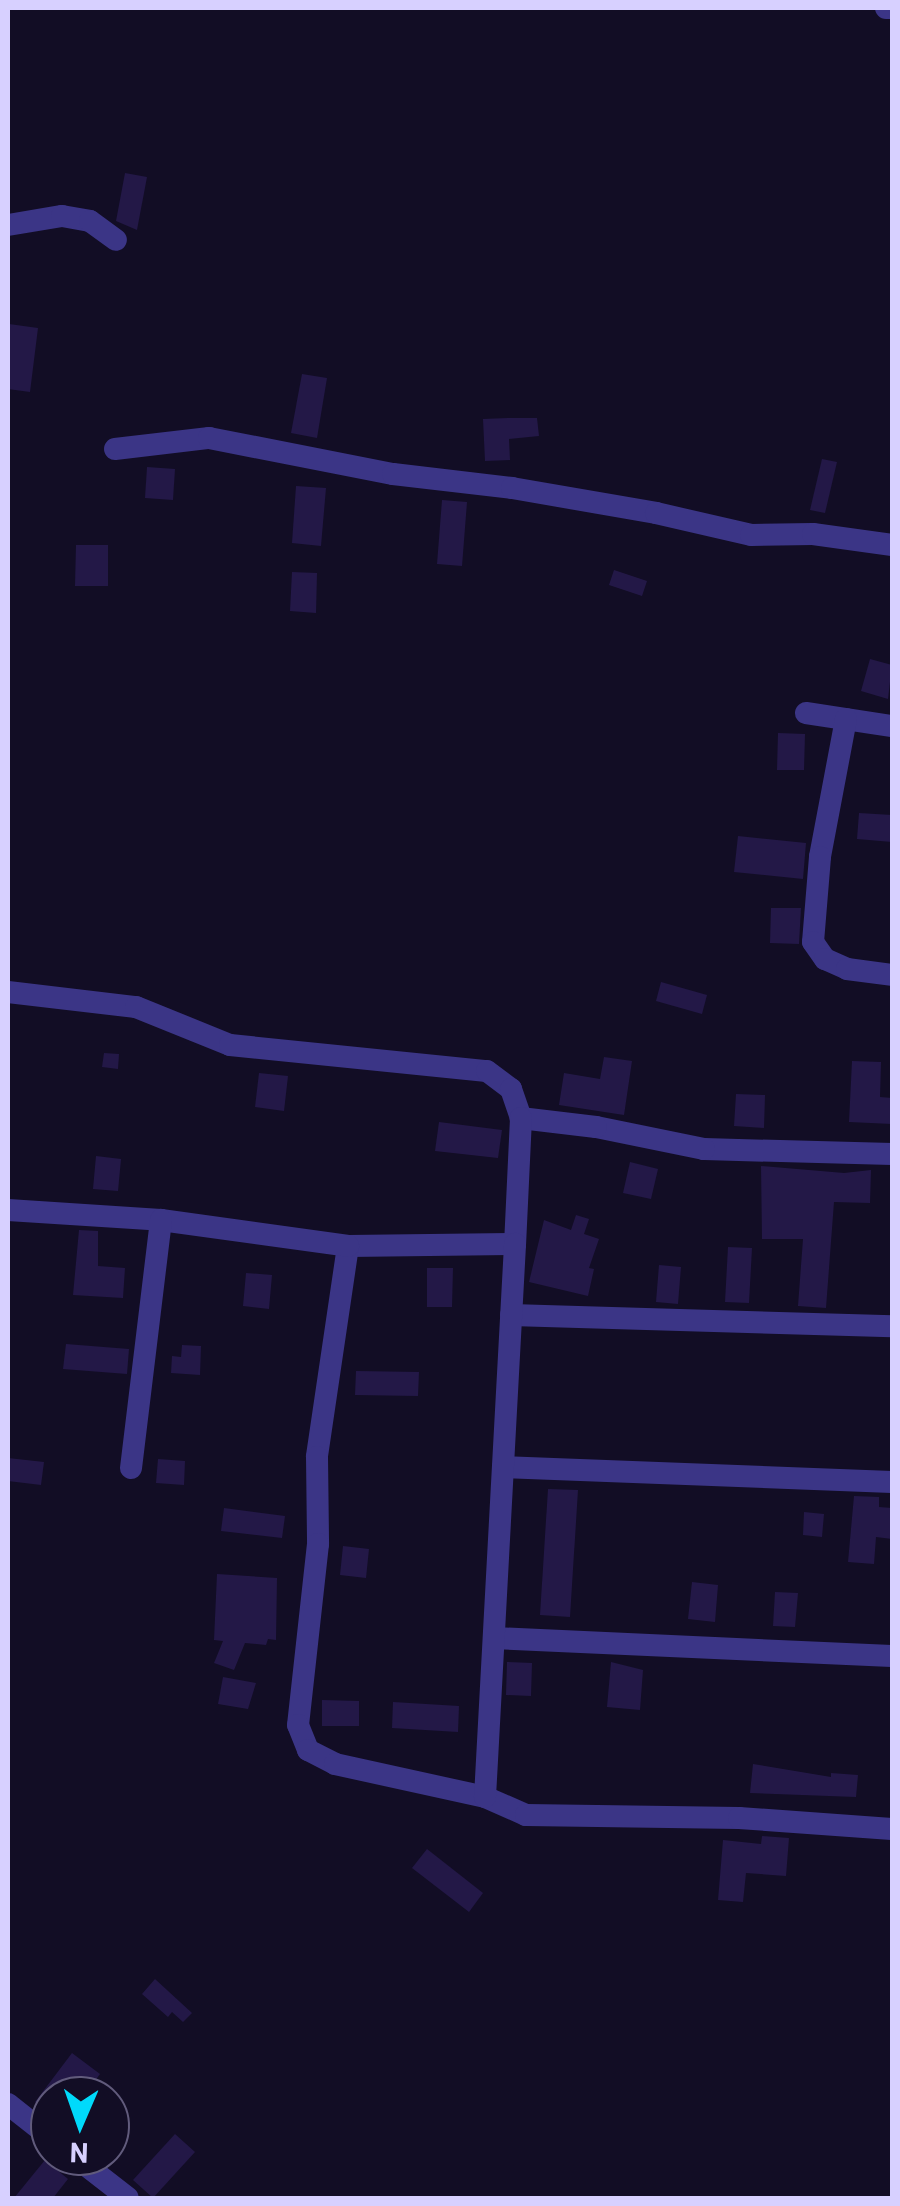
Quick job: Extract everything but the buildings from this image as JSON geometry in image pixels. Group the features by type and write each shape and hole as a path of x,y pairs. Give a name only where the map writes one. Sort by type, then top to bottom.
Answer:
{"street":[{"path":"8,226 62,216 90,221 116,240"},
{"path":"115,449 209,438 392,474 620,506 752,535 813,534 892,545"},
{"path":"806,713 892,726"},
{"path":"846,719 820,857 813,942 826,959 848,969 892,976"},
{"path":"8,992 136,1008 230,1045 486,1071 511,1089 521,1118 485,1796"},
{"path":"521,1118 596,1127 704,1149 892,1154"},
{"path":"8,1210 161,1220 348,1246 515,1244"},
{"path":"131,1468 161,1220"},
{"path":"348,1246 317,1457 318,1544 298,1725 308,1750 335,1764 485,1796 526,1815 739,1818 892,1829"},
{"path":"511,1314 892,1326"},
{"path":"503,1466 892,1482"},
{"path":"494,1638 892,1656"},
{"path":"8,2104 30,2121"},
{"path":"100,2176 128,2198"}]}
